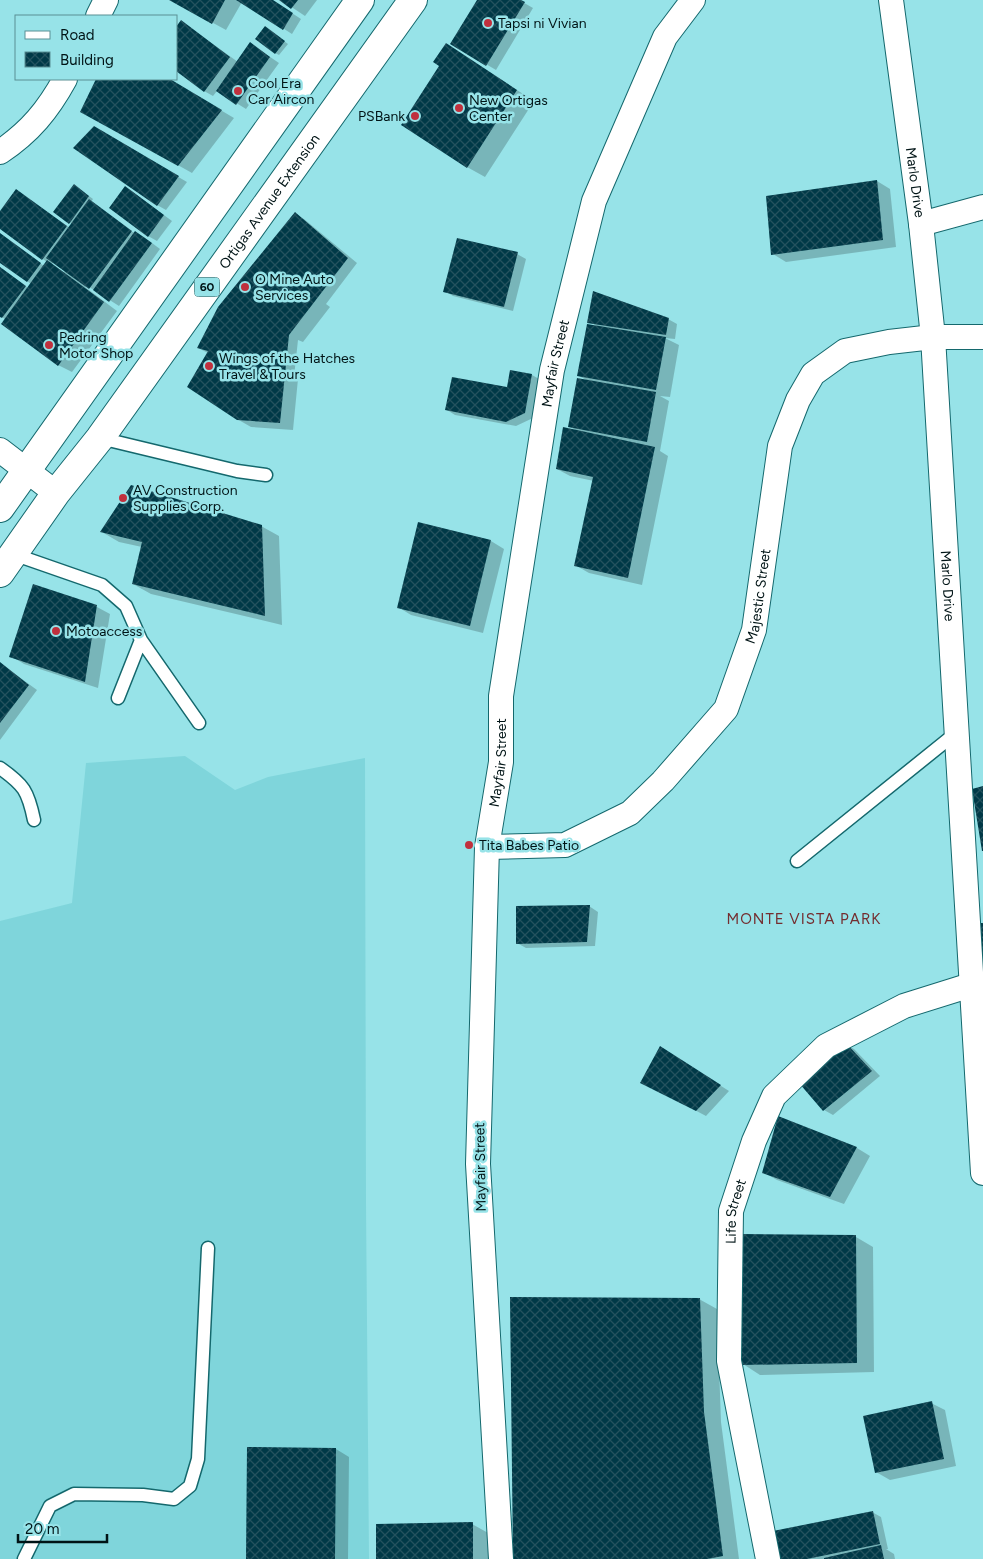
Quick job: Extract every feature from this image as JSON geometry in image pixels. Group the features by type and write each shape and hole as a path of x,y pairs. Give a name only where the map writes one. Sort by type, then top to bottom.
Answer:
{"main road":[{"path":"0,508 360,0"},
{"name":"Ortigas Avenue Extension","path":"7,564 56,493 100,438 413,0"}],"street":[{"path":"98,15 106,0"},
{"name":"Mayfair Street","path":"501,1559 478,1164 487,847 500,762 501,696 552,370 594,202 665,36 693,0"},
{"name":"Marlo Drive","path":"891,0 921,224 932,337 983,1173"},
{"path":"0,152 18,140 36,123 64,80"},
{"path":"921,224 983,207"},
{"name":"Majestic Street","path":"487,847 565,845 630,813 663,781 726,709 754,630 780,446 798,400 813,374 846,351 889,342 932,337 983,337"},
{"path":"0,450 56,493"},
{"name":"Life Street","path":"768,1559 729,1360 732,1211 754,1141 774,1096 826,1046 904,1006 971,985"}],"lane":[{"path":"100,438 236,471 266,475"},
{"path":"7,564 102,585 126,606 141,640 199,723"},
{"path":"118,698 141,640"},
{"path":"797,860 956,733"},
{"path":"0,768 18,780 30,798 34,820"},
{"path":"24,1559 50,1506 74,1494 142,1495 174,1499 190,1486 198,1459 208,1248"}],"shaded area":[{"path":"185,756 235,790 268,777 365,758 369,1559 0,1559 0,921 72,903 86,763"}],"building":[{"path":"169,0 225,0 212,24"},
{"path":"236,0 273,0 293,13 283,30"},
{"path":"279,0 298,0 291,9"},
{"name":"Tapsi ni Vivian","path":"477,0 521,0 525,2 486,66 450,44"},
{"path":"181,20 230,57 204,92 178,72 178,24"},
{"path":"265,26 285,41 275,54 255,39"},
{"path":"250,42 270,57 236,105 216,91"},
{"name":"New Ortigas Center","path":"446,43 517,90 467,168 401,125 439,66 433,62"},
{"path":"96,80 172,80 222,110 178,166 80,112"},
{"path":"94,126 179,176 157,206 73,148"},
{"path":"877,180 883,240 771,255 766,196"},
{"path":"74,184 89,196 69,224 53,212"},
{"path":"125,186 164,215 148,237 109,208"},
{"path":"16,189 67,226 42,260 0,229 0,211"},
{"path":"89,199 132,231 89,289 46,258"},
{"path":"295,212 348,258 289,335 280,423 237,420 187,387 208,351 197,348 218,307"},
{"path":"135,231 152,243 109,302 93,290"},
{"path":"0,233 41,263 27,282 0,263"},
{"path":"457,238 518,252 504,307 443,292"},
{"path":"47,260 104,302 58,366 1,324"},
{"path":"0,267 26,286 2,318 0,317"},
{"path":"593,291 669,318 666,335 587,323"},
{"path":"587,324 666,337 656,390 577,376"},
{"path":"510,370 532,374 525,413 506,422 445,410 452,377 507,387"},
{"path":"577,378 656,392 647,442 568,427"},
{"path":"563,427 655,447 628,578 574,566 593,477 556,469"},
{"path":"131,485 262,525 265,616 132,584 142,542 100,532"},
{"path":"418,522 491,540 470,626 397,608"},
{"name":"Motoaccess","path":"33,584 97,605 85,682 9,657"},
{"path":"0,662 29,685 0,723"},
{"path":"983,786 983,851 982,851 972,789"},
{"path":"590,905 587,942 516,944 516,906"},
{"path":"978,923 983,923 983,977"},
{"path":"845,1042 872,1071 823,1111 799,1083"},
{"path":"660,1046 721,1085 696,1111 640,1083"},
{"path":"778,1116 857,1147 830,1197 762,1173"},
{"path":"740,1234 856,1235 857,1363 742,1365"},
{"path":"510,1297 700,1298 704,1412 723,1556 707,1559 513,1559"},
{"path":"932,1401 944,1459 875,1473 863,1416"},
{"path":"247,1447 336,1448 335,1559 246,1559"},
{"path":"873,1511 880,1544 807,1559 774,1559 768,1532"},
{"path":"473,1522 473,1559 376,1559 376,1524"},
{"path":"881,1545 884,1559 824,1559 824,1558"}],"place":[{"name":"Tapsi ni Vivian","path":"488,23"},
{"name":"Cool Era Car Aircon","path":"238,91"},
{"name":"New Ortigas Center","path":"459,108"},
{"name":"PSBank","path":"415,116"},
{"name":"O Mine Auto Services","path":"245,287"},
{"name":"Pedring Motor Shop","path":"49,345"},
{"name":"Wings of the Hatches Travel & Tours","path":"209,366"},
{"name":"AV Construction Supplies Corp.","path":"123,498"},
{"name":"Motoaccess","path":"56,631"},
{"name":"Tita Babes Patio","path":"469,845"}],"district":[{"name":"MONTE VISTA PARK","path":"804,919"}]}
